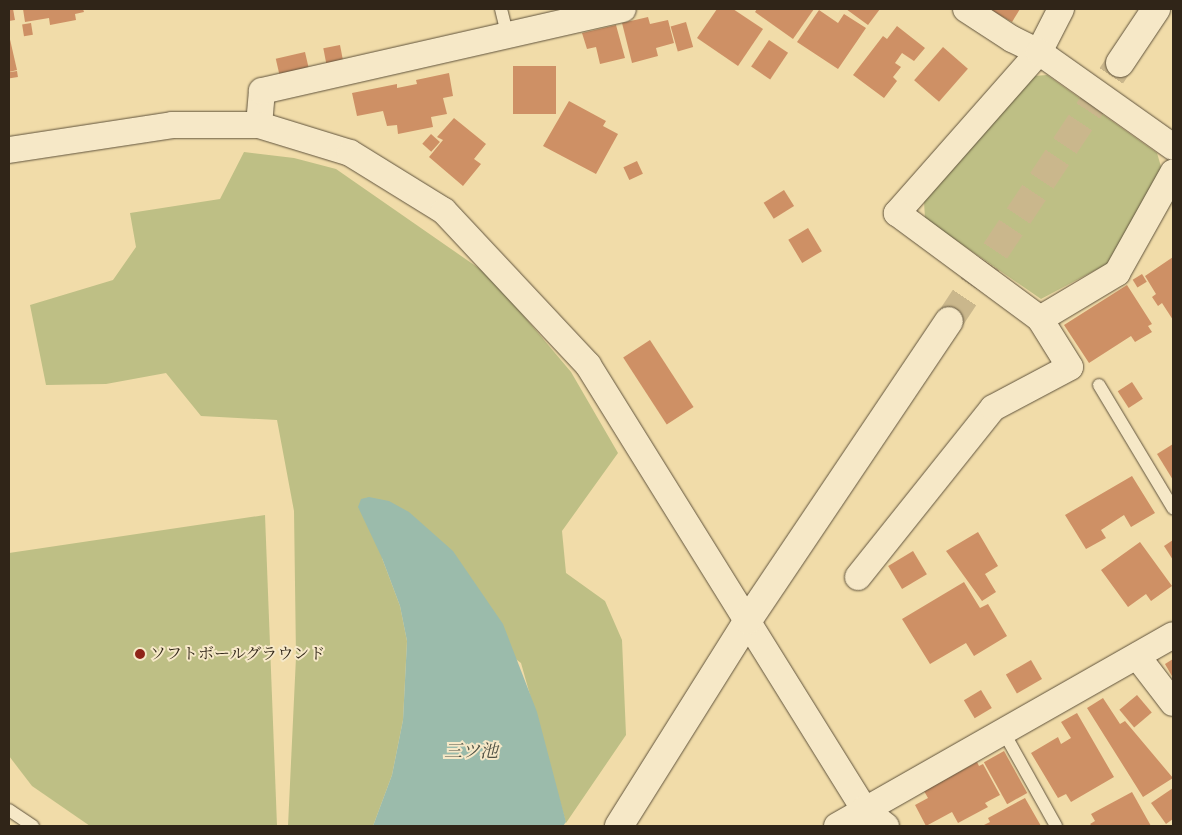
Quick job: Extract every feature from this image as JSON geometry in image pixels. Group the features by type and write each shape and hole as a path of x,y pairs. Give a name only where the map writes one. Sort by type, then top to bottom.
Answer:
{"street":[{"path":"259,125 262,91 508,37 623,9"},
{"path":"966,9 1039,52 1173,147"},
{"path":"858,577 993,408 1070,367 1040,319 896,213 1039,52 1061,9"},
{"path":"1120,63 1156,9"},
{"path":"9,150 172,125 259,125 350,154 444,211 588,365 864,809 886,826"},
{"path":"1040,319 1117,274 1173,173"},
{"path":"619,826 748,620 949,321"},
{"path":"837,826 1173,635"},
{"path":"1137,656 1173,703"}],"lane":[{"path":"501,9 508,37"},
{"path":"1099,385 1173,508"},
{"path":"1003,731 1056,826"},
{"path":"9,810 32,826"}],"green space":[{"path":"1047,75 1157,153 1162,170 1107,264 1041,299 925,219 924,201 1034,76"},
{"path":"244,152 294,158 336,169 490,276 571,372 618,453 562,531 566,573 605,601 622,640 626,735 566,823 521,663 382,558 400,606 407,641 403,720 392,775 373,826 288,826 296,657 294,511 277,420 201,416 166,373 106,384 46,385 30,305 113,280 136,247 130,213 220,199"},
{"name":"ソフトボールグラウンド","path":"265,515 277,826 90,826 32,786 9,756 9,553"}],"water":[{"name":"三ツ池","path":"369,497 389,501 409,512 453,551 503,624 537,712 566,822 563,826 373,826 392,775 403,720 407,641 400,606 382,558 358,507 361,499"}],"building":[{"path":"9,9 13,9 15,20 9,21"},
{"path":"23,9 83,9 84,12 75,14 76,20 50,25 49,18 25,22"},
{"path":"717,9 733,9 763,29 738,66 697,38"},
{"path":"757,9 814,9 793,39 755,12"},
{"path":"846,9 880,9 868,25"},
{"path":"989,9 1020,9 1012,22"},
{"path":"819,10 838,23 844,14 866,28 838,69 797,42"},
{"path":"648,17 650,24 668,20 674,43 656,48 658,56 632,63 622,23"},
{"path":"686,22 693,47 678,51 671,26"},
{"path":"31,23 33,35 24,36 22,24"},
{"path":"616,25 625,58 600,64 596,47 587,49 582,33"},
{"path":"897,26 925,48 914,61 902,53 895,63 901,67 893,77 897,81 884,98 853,75 883,36 887,39"},
{"path":"9,35 17,70 9,72"},
{"path":"769,40 788,53 770,79 751,67"},
{"path":"340,45 344,66 327,69 323,48"},
{"path":"943,47 968,69 939,102 914,80"},
{"path":"305,52 310,74 281,81 276,59"},
{"path":"513,66 556,66 556,114 513,114"},
{"path":"17,71 18,77 10,78 9,72"},
{"path":"449,73 453,96 443,98 447,114 431,117 433,127 398,134 397,125 387,126 383,111 357,116 352,93 397,84 397,88 417,84 416,80"},
{"path":"569,101 606,121 603,126 618,134 596,174 543,146"},
{"path":"454,118 486,144 474,159 481,164 463,186 429,157 443,140 437,137"},
{"path":"431,134 440,142 431,152 422,144"},
{"path":"637,161 643,174 629,180 623,167"},
{"path":"784,190 794,206 774,219 764,203"},
{"path":"808,228 822,251 802,263 788,240"},
{"path":"1173,257 1173,320 1162,303 1158,306 1152,297 1156,294 1145,276"},
{"path":"1142,274 1147,282 1137,287 1133,280"},
{"path":"1127,285 1152,324 1148,326 1152,332 1135,342 1131,336 1089,363 1064,325"},
{"path":"650,340 694,407 667,425 623,357"},
{"path":"1132,382 1143,399 1129,408 1118,391"},
{"path":"1173,444 1173,480 1157,454"},
{"path":"1132,476 1155,513 1131,527 1124,515 1101,530 1106,538 1086,549 1065,515"},
{"path":"978,532 998,566 985,574 996,592 982,601 946,551"},
{"path":"1173,540 1173,560 1164,546"},
{"path":"1140,542 1172,586 1151,601 1146,594 1128,607 1101,570"},
{"path":"913,551 927,574 902,589 888,566"},
{"path":"964,582 980,608 988,604 1007,636 974,656 966,643 930,664 902,619"},
{"path":"1173,659 1173,678 1165,664"},
{"path":"1031,660 1042,679 1017,694 1006,674"},
{"path":"981,690 992,708 975,718 964,700"},
{"path":"1137,695 1152,713 1134,727 1119,710"},
{"path":"1103,698 1120,724 1125,721 1173,778 1143,797 1087,708"},
{"path":"1077,713 1114,777 1071,802 1066,794 1058,798 1031,753 1058,737 1061,744 1071,738 1061,722"},
{"path":"1004,751 1027,793 1007,804 984,762"},
{"path":"977,762 979,766 983,764 1000,795 985,803 988,807 958,823 952,812 926,826 915,805 928,798 924,791"},
{"path":"1173,788 1173,819 1166,824 1151,803"},
{"path":"1132,792 1151,826 1092,826 1090,824 1095,821 1091,814"},
{"path":"1025,798 1041,826 982,826 990,822 988,818"}],"tunnel":[{"path":"949,321 1120,63"}],"place":[{"name":"ソフトボールグラウンド","path":"140,654"}]}
